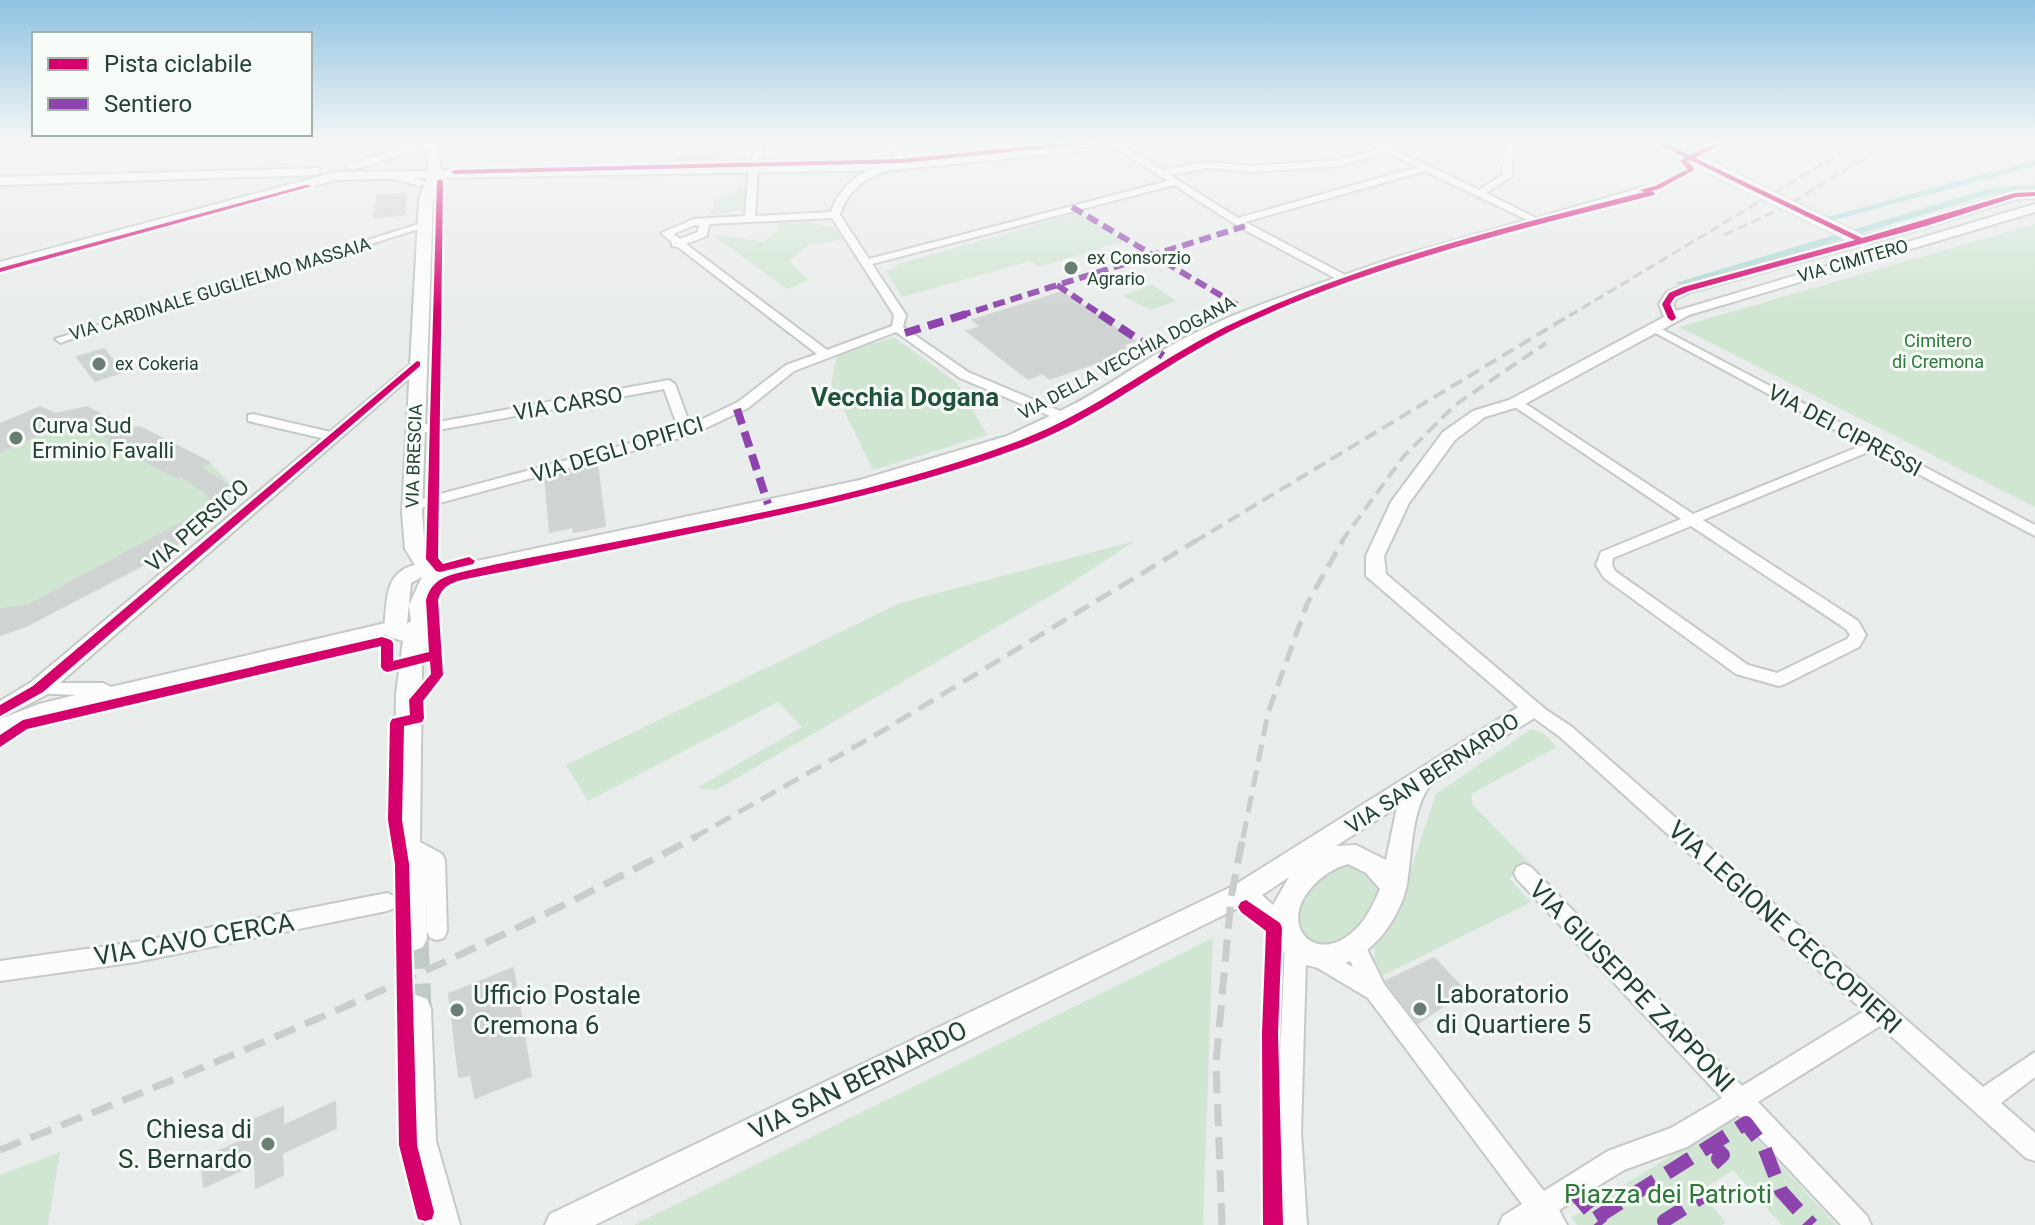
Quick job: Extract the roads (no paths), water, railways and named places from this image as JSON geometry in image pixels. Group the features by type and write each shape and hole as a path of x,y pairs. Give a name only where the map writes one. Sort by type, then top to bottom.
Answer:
{"main road":[{"path":"0,266 244,199"},
{"name":"VIA BRESCIA","path":"403,630 405,576 415,549 412,506 426,199"},
{"name":"VIA BRESCIA","path":"415,549 431,572"},
{"path":"405,576 431,572 423,594 422,621 403,630 405,657 410,661 407,843 425,935"},
{"path":"416,1009 419,1141 442,1225"}],"street":[{"path":"750,219 751,199"},
{"path":"840,199 835,215 900,315 897,328 964,375 1063,417"},
{"path":"865,263 1110,199"},
{"path":"1203,199 1343,278"},
{"path":"1237,221 1315,199"},
{"path":"1492,199 1532,219"},
{"name":"VIA DELLA VECCHIA DOGANA","path":"431,572 863,484 1012,439 1063,417 1212,329 1343,278 1532,219 1609,199"},
{"name":"VIA CIMITERO","path":"1776,199 1862,241"},
{"name":"VIA CIMITERO","path":"1672,318 1666,304 1672,295 1686,289 2001,199"},
{"name":"VIA CIMITERO","path":"1654,328 1736,294 2035,208"},
{"path":"825,354 676,244 668,236 668,230 705,221 835,215"},
{"path":"676,244 703,234 705,221"},
{"name":"VIA CARDINALE GUGLIELMO MASSAIA","path":"61,339 426,225"},
{"name":"VIA DEGLI OPIFICI","path":"412,506 686,432 743,405 790,368 897,328"},
{"name":"VIA SAN BERNARDO","path":"561,1225 1242,894 1533,708 1388,590 1376,576 1375,556 1400,502 1449,436 1479,414 1515,403 1654,328"},
{"name":"VIA DEI CIPRESSI","path":"1654,328 2035,531"},
{"name":"VIA PERSICO","path":"0,711 38,689 417,364"},
{"path":"390,384 412,382 417,386"},
{"name":"VIA CARSO","path":"416,430 669,384 686,432"},
{"path":"1515,403 1692,520 1852,625 1858,635 1853,643 1779,680 1763,679 1742,670 1609,574 1604,565 1606,555 1692,520 1874,445"},
{"path":"253,418 330,436"},
{"path":"0,726 45,709 403,630"},
{"path":"38,689 141,687"},
{"name":"VIA LEGIONE CECCOPIERI","path":"1533,708 1566,732 2035,1149"},
{"path":"1294,1225 1289,1132 1298,944 1283,903 1307,874 1419,782"},
{"path":"1298,944 1338,956 1355,948 1388,907 1407,812 1419,782"},
{"path":"1327,858 1348,854 1368,859 1385,873 1393,889"},
{"name":"VIA GIUSEPPE ZAPPONI","path":"1524,873 1858,1225"},
{"path":"1242,894 1298,944 1376,991"},
{"name":"VIA CAVO CERCA","path":"0,971 136,952 387,902"},
{"path":"1355,948 1376,991 1547,1216"},
{"path":"1512,1225 1547,1216 1617,1160 1678,1138 1880,1014"},
{"path":"1983,1102 2035,1063"}],"waterway":[{"path":"1830,218 1900,199"},
{"path":"1681,283 1964,199"}],"tunnel":[{"path":"413,938 416,1009"}],"railway":[{"path":"1569,316 1764,199"},
{"path":"1724,235 1797,199"},
{"path":"1194,542 1572,314"},
{"path":"1341,542 1404,456 1455,405 1546,343"},
{"path":"693,838 879,733 1197,540"},
{"path":"1243,838 1268,713 1307,604 1343,540"},
{"path":"0,1150 265,1041 440,964 697,836"},
{"path":"1222,1225 1216,1063 1231,898 1243,836"}],"place":[{"name":"ex Consorzio Agrario","path":"1071,268"},
{"name":"ex Cokeria","path":"99,364"},
{"name":"Curva Sud Erminio Favalli","path":"16,438"},
{"name":"Laboratorio di Quartiere 5","path":"1420,1009"},
{"name":"Ufficio Postale Cremona 6","path":"457,1010"},
{"name":"Chiesa di S. Bernardo","path":"268,1144"}],"district":[{"name":"Vecchia Dogana","path":"905,397"}],"park label":[{"name":"Cimitero di Cremona","path":"1938,351"},
{"name":"Piazza dei Patrioti","path":"1668,1194"}]}
